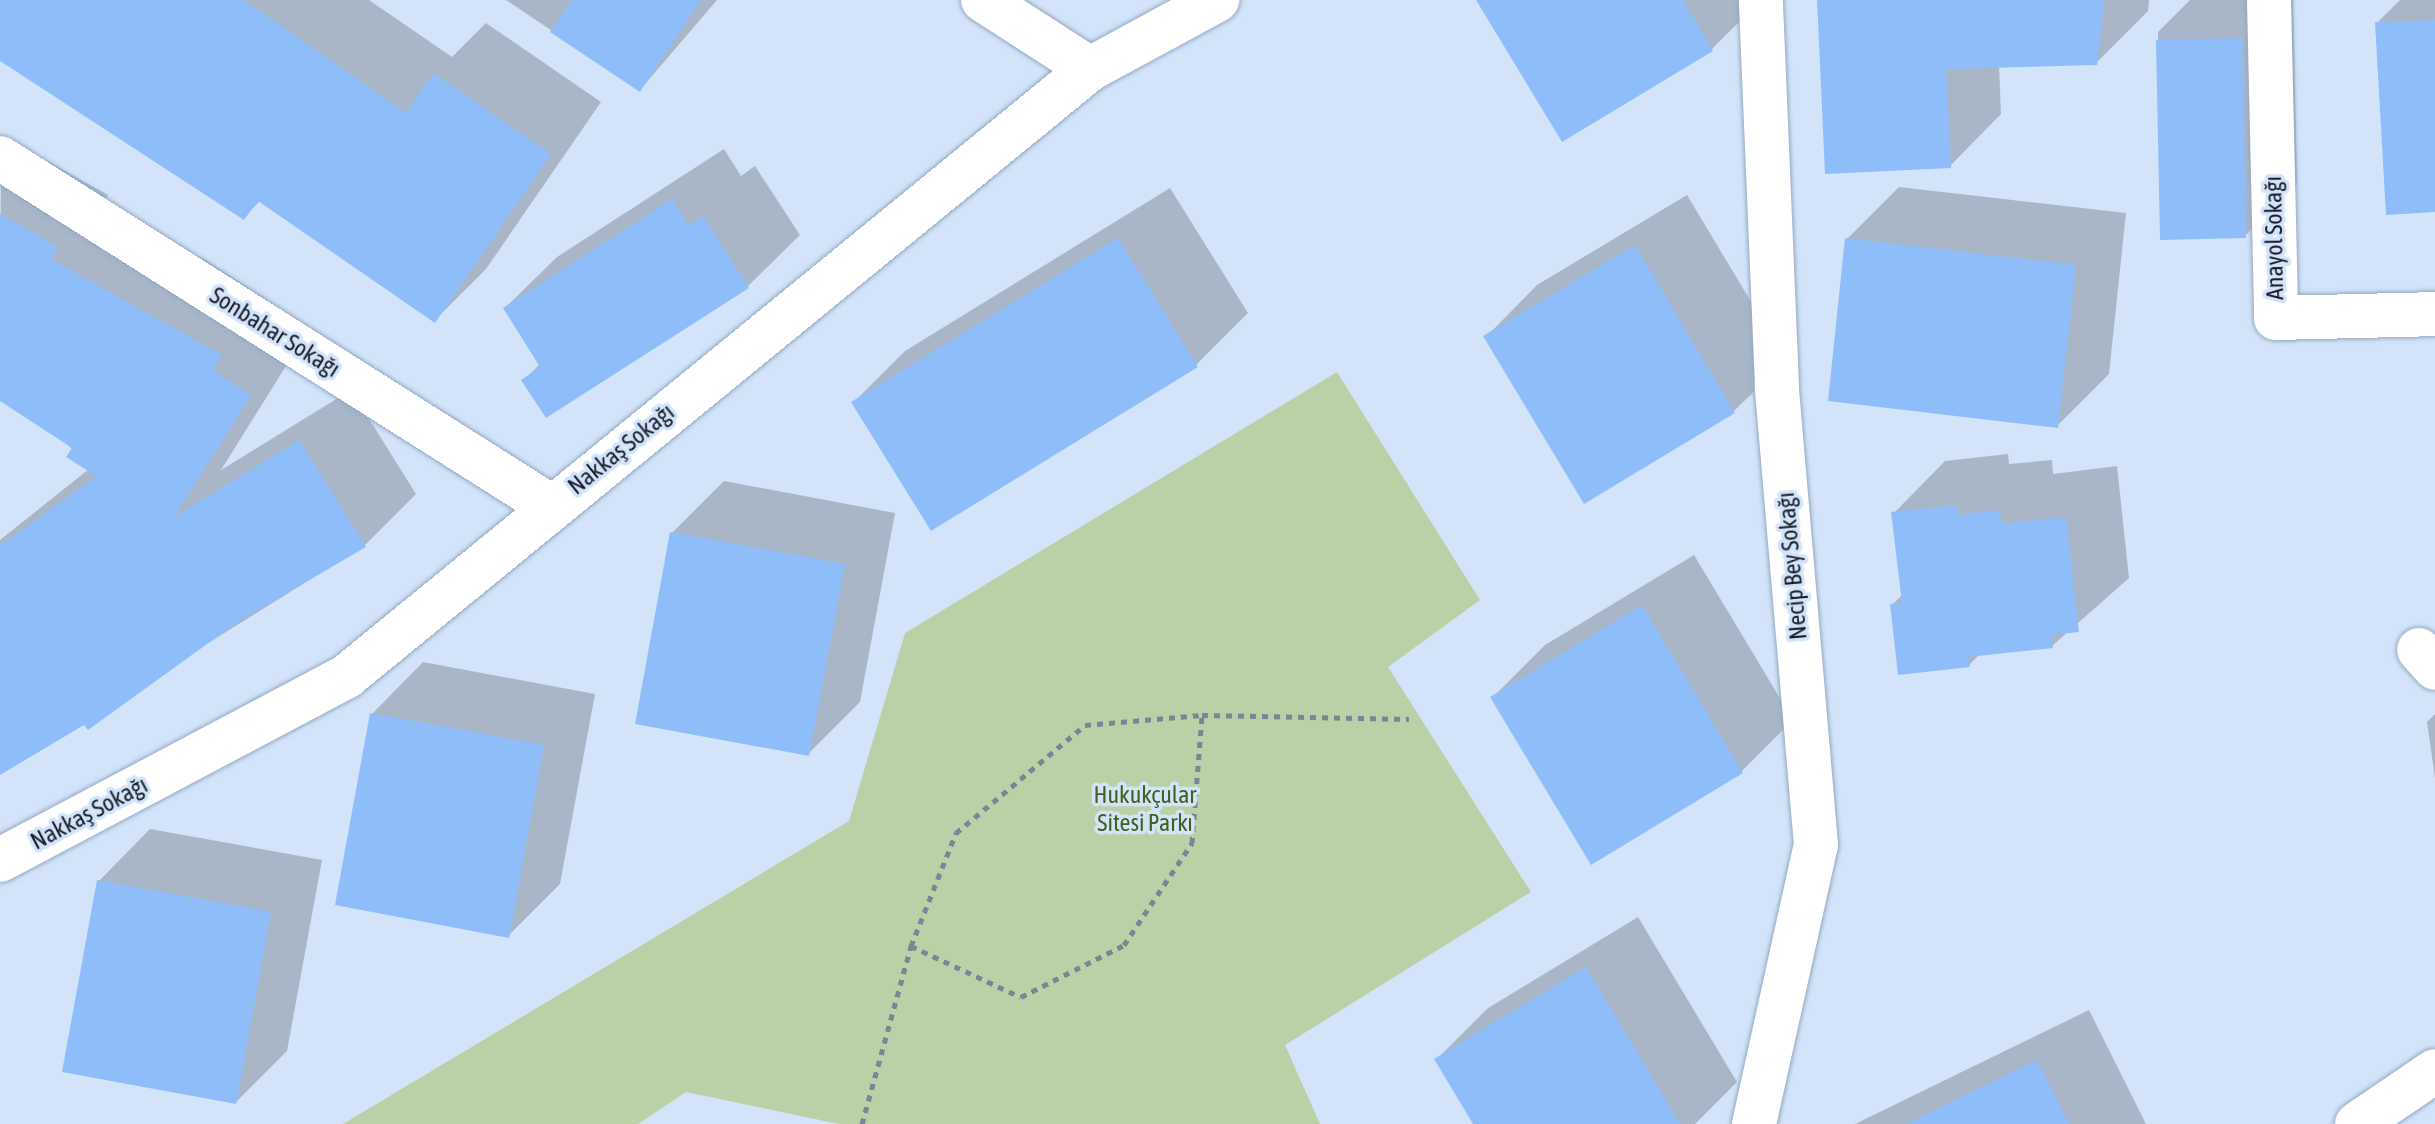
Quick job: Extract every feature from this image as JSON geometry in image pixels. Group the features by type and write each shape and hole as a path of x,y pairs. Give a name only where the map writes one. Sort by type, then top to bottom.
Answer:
{"street":[{"path":"983,0 1090,69"},
{"name":"Nakkaş Sokağı","path":"0,860 347,676 550,506 1090,69 1217,0"},
{"name":"Necip Bey Sokağı","path":"1754,1124 1816,845 1777,386 1761,0"},
{"name":"Anayol Sokağı","path":"2269,0 2276,318 2435,314"},
{"name":"Sonbahar Sokağı","path":"0,158 550,506"},
{"path":"2357,1124 2435,1071"}],"path":[{"path":"911,946 1021,997 1124,945 1192,843 1202,715"},
{"path":"862,1124 911,946 956,833 1085,725 1202,715 1409,719"}],"green space":[{"name":"Hukukçular Sitesi Parkı","path":"1337,372 1480,600 1388,667 1531,892 1285,1045 1320,1124 839,1124 686,1092 638,1124 343,1124 849,821 905,633"}],"building":[{"path":"0,0 244,0 406,113 433,73 551,154 435,323 258,201 244,220 0,61"},
{"path":"572,0 701,0 640,92 550,32"},
{"path":"1476,0 1683,0 1713,51 1562,142"},
{"path":"1817,0 2104,0 2097,65 1946,69 1951,168 1825,174"},
{"path":"2435,20 2435,212 2386,215 2375,22"},
{"path":"2242,38 2246,238 2160,240 2156,40"},
{"path":"672,199 689,226 703,216 749,288 546,418 521,380 540,367 503,308"},
{"path":"0,214 58,247 51,259 222,355 212,370 251,395 174,517 299,440 366,547 239,621 88,730 84,725 0,775 0,546 96,476 66,457 72,448 0,401"},
{"path":"1118,238 1198,367 931,531 851,402"},
{"path":"1845,238 2076,265 2058,428 1828,401"},
{"path":"1635,245 1735,413 1584,504 1483,336"},
{"path":"1957,505 1958,515 2000,510 2002,524 2066,517 2079,632 2051,635 2053,648 1968,657 1970,667 1898,675 1890,604 1902,603 1891,512"},
{"path":"670,532 845,564 809,756 635,724"},
{"path":"1642,605 1743,773 1591,865 1490,697"},
{"path":"370,713 544,745 509,938 335,905"},
{"path":"97,880 271,912 236,1104 62,1072"},
{"path":"1586,967 1680,1124 1473,1124 1434,1059"},
{"path":"2037,1060 2069,1124 1906,1124"}]}
